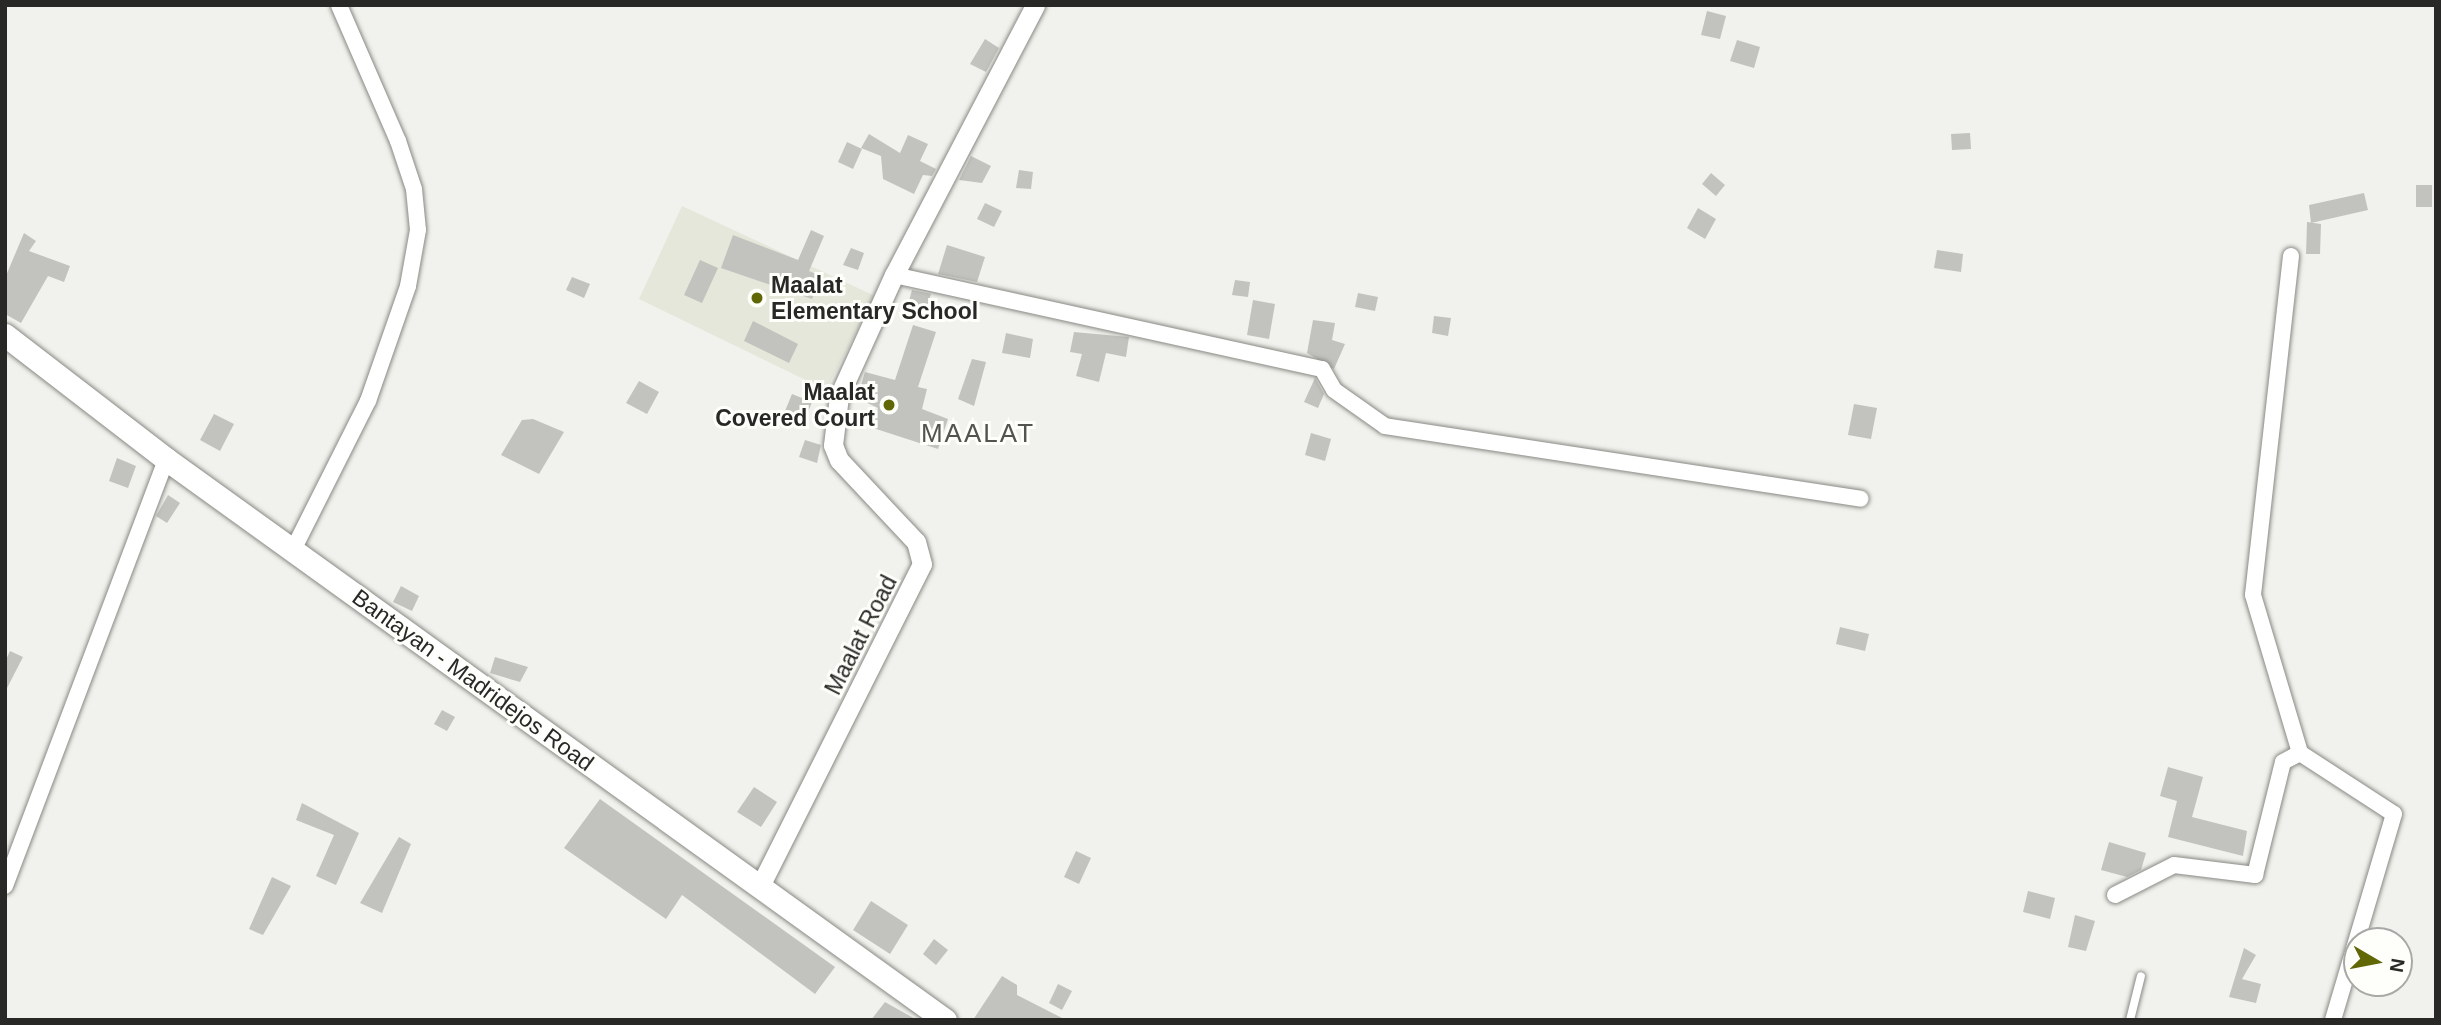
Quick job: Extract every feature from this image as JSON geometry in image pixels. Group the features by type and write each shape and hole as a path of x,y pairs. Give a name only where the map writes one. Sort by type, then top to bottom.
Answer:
{"main road":[{"name":"Bantayan - Madridejos Road","path":"5,335 166,459 945,1020"}],"street":[{"path":"293,550 368,401 408,286 418,230 414,189 398,141 339,5"},
{"name":"Maalat Road","path":"760,886 922,564 916,542 848,474 833,445 839,396 894,275 1035,5"},
{"path":"2291,256 2253,596 2300,753 2394,814 2333,1020"},
{"path":"894,275 1322,369 1334,390 1384,426 1860,499"},
{"path":"5,887 166,459"},
{"path":"2115,895 2174,865 2255,875 2283,762 2300,753"}],"lane":[{"path":"2130,1020 2141,976"}],"shaded area":[{"name":"Maalat Elementary School","path":"682,206 875,296 826,390 639,299"}],"building":[{"path":"1707,11 1726,16 1720,39 1701,35"},
{"path":"985,39 999,48 986,72 970,64"},
{"path":"1737,40 1760,47 1754,68 1730,61"},
{"path":"1970,133 1971,149 1952,150 1951,134"},
{"path":"869,134 900,153 908,135 928,144 920,161 936,169 932,176 923,175 914,194 883,179 881,156 861,148"},
{"path":"847,142 862,149 853,169 838,162"},
{"path":"971,156 991,166 982,183 959,180"},
{"path":"1019,170 1033,172 1031,189 1016,188"},
{"path":"1711,173 1725,185 1716,196 1702,184"},
{"path":"2416,185 2432,185 2432,207 2416,207"},
{"path":"2364,193 2368,210 2311,223 2309,205"},
{"path":"985,203 1002,211 994,227 977,219"},
{"path":"1698,208 1716,219 1705,239 1687,228"},
{"path":"2307,222 2321,224 2320,254 2306,254"},
{"path":"811,230 824,236 809,271 821,276 812,299 721,268 733,235 798,260"},
{"path":"24,233 36,241 29,251 70,266 64,282 48,276 21,323 5,314 5,278"},
{"path":"947,245 985,257 977,282 938,274"},
{"path":"851,248 864,253 858,270 843,265"},
{"path":"1937,250 1963,254 1961,272 1934,268"},
{"path":"700,260 718,268 702,303 684,295"},
{"path":"572,277 590,284 584,298 566,290"},
{"path":"1235,280 1250,282 1248,297 1232,295"},
{"path":"912,290 931,294 923,320 905,315"},
{"path":"1358,293 1378,297 1375,311 1355,307"},
{"path":"1253,300 1275,304 1269,339 1247,335"},
{"path":"1434,316 1451,318 1448,336 1432,333"},
{"path":"1313,320 1335,323 1332,340 1345,344 1334,369 1307,353"},
{"path":"753,321 798,344 789,363 744,341"},
{"path":"913,325 936,332 918,387 927,389 922,409 948,419 938,449 870,427 878,408 857,398 865,372 895,380"},
{"path":"1074,332 1129,337 1126,357 1106,353 1099,382 1076,376 1082,354 1070,352"},
{"path":"1006,333 1033,339 1030,358 1002,353"},
{"path":"972,359 986,362 974,406 958,399"},
{"path":"1315,378 1324,394 1318,408 1304,402"},
{"path":"639,381 659,392 647,414 626,403"},
{"path":"792,394 812,402 805,420 785,411"},
{"path":"1854,404 1877,408 1871,439 1848,435"},
{"path":"214,414 234,424 220,451 200,440"},
{"path":"533,419 564,432 539,474 501,455 522,420"},
{"path":"1311,433 1331,439 1325,461 1305,455"},
{"path":"805,440 821,445 817,463 799,457"},
{"path":"117,458 136,466 128,488 109,481"},
{"path":"168,495 180,503 167,523 156,516"},
{"path":"401,586 419,596 412,611 393,602"},
{"path":"1840,627 1869,634 1865,651 1836,644"},
{"path":"10,651 23,657 5,692 5,662"},
{"path":"495,657 528,667 520,682 490,673"},
{"path":"442,710 455,717 447,731 434,724"},
{"path":"2168,767 2203,777 2192,817 2247,831 2243,856 2168,837 2177,801 2160,796"},
{"path":"754,787 777,802 761,827 737,812"},
{"path":"600,799 835,967 815,994 682,895 666,919 564,848"},
{"path":"302,803 359,833 336,885 316,876 334,835 296,820"},
{"path":"399,837 411,844 382,913 360,903"},
{"path":"2109,842 2146,853 2141,870 2127,877 2101,870"},
{"path":"1076,851 1091,858 1079,884 1064,877"},
{"path":"272,877 291,886 263,935 249,929"},
{"path":"2028,891 2055,898 2050,919 2023,912"},
{"path":"871,901 908,925 890,954 853,930"},
{"path":"2075,915 2095,921 2086,951 2068,947"},
{"path":"934,939 948,950 936,965 923,954"},
{"path":"2244,948 2256,955 2242,979 2261,984 2256,1003 2229,997"},
{"path":"1002,976 1017,985 1017,995 1066,1020 973,1020"},
{"path":"1058,984 1072,991 1062,1010 1049,1003"},
{"path":"885,1002 917,1020 871,1020"}],"place":[{"name":"Maalat Elementary School","path":"757,298"},
{"name":"Maalat Covered Court","path":"889,405"}],"district":[{"name":"MAALAT","path":"978,434"}]}
